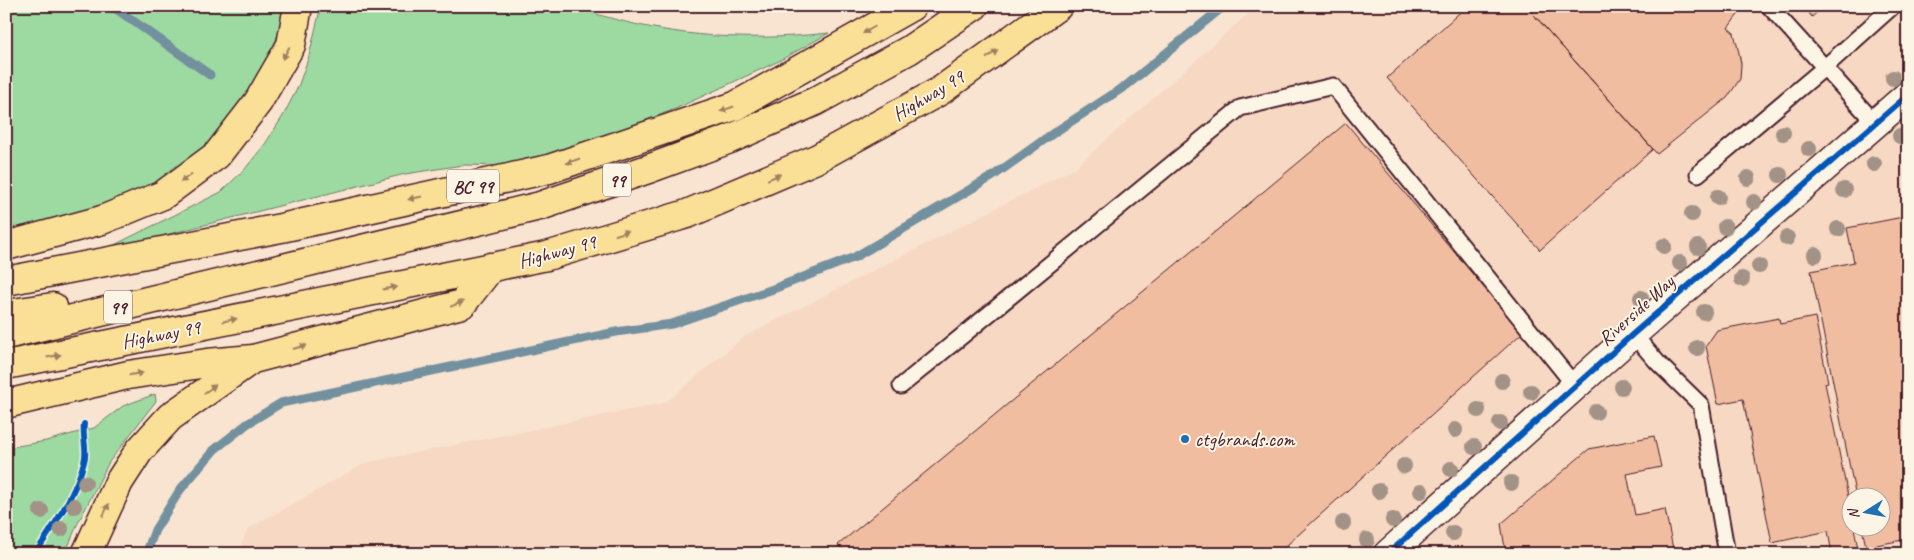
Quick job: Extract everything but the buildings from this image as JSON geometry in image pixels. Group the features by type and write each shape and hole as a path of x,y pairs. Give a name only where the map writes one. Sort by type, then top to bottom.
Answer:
{"highway":[{"path":"6,246 102,220 163,195 217,155 258,102 291,45 298,6"},
{"name":"BC 99","path":"6,281 282,228 550,169 735,106 912,6"},
{"name":"99","path":"6,335 540,206 730,139 816,101 908,50 974,6"},
{"name":"Highway 99","path":"6,366 546,256 687,214 816,158 940,91 1058,6"},
{"path":"6,404 128,375 207,363 253,359 462,304 491,268"},
{"name":"99","path":"6,314 230,280"},
{"path":"86,554 119,482 138,451 170,417 253,359"}],"street":[{"name":"Riverside Way","path":"1388,554 1633,334 1908,94"}],"lane":[{"path":"1769,6 1875,123"},
{"path":"1698,174 1824,68 1893,6"},
{"path":"902,386 1240,108 1333,86 1575,386"},
{"path":"1633,334 1658,363 1701,405 1727,554"}],"shaded area":[{"path":"1257,6 1908,6 1908,554 238,554 248,529 366,463 665,403 744,337 1075,168"}],"green space":[{"path":"6,6 285,6 271,54 257,84 218,137 140,196 45,222 6,229"},
{"path":"321,6 571,6 636,24 699,34 730,37 762,37 829,33 779,61 675,109 621,130 512,166 463,165 405,174 102,251 221,192 245,169 265,144 283,116 298,87 309,56"},
{"path":"155,394 156,401 109,462 77,525 65,554 6,554 6,448 46,441 94,428 123,406"}],"waterway":[{"path":"112,6 210,75"},
{"path":"146,554 155,530 180,490 214,450 247,424 281,403 616,332 672,324 773,289 855,257 993,176 1055,132 1127,85 1224,6"}],"cycle path":[{"path":"1388,554 1633,334 1908,95"},
{"path":"35,554 63,510 80,475 85,458 84,424"}],"place":[{"name":"ctgbrands.com","path":"1185,439"}]}
